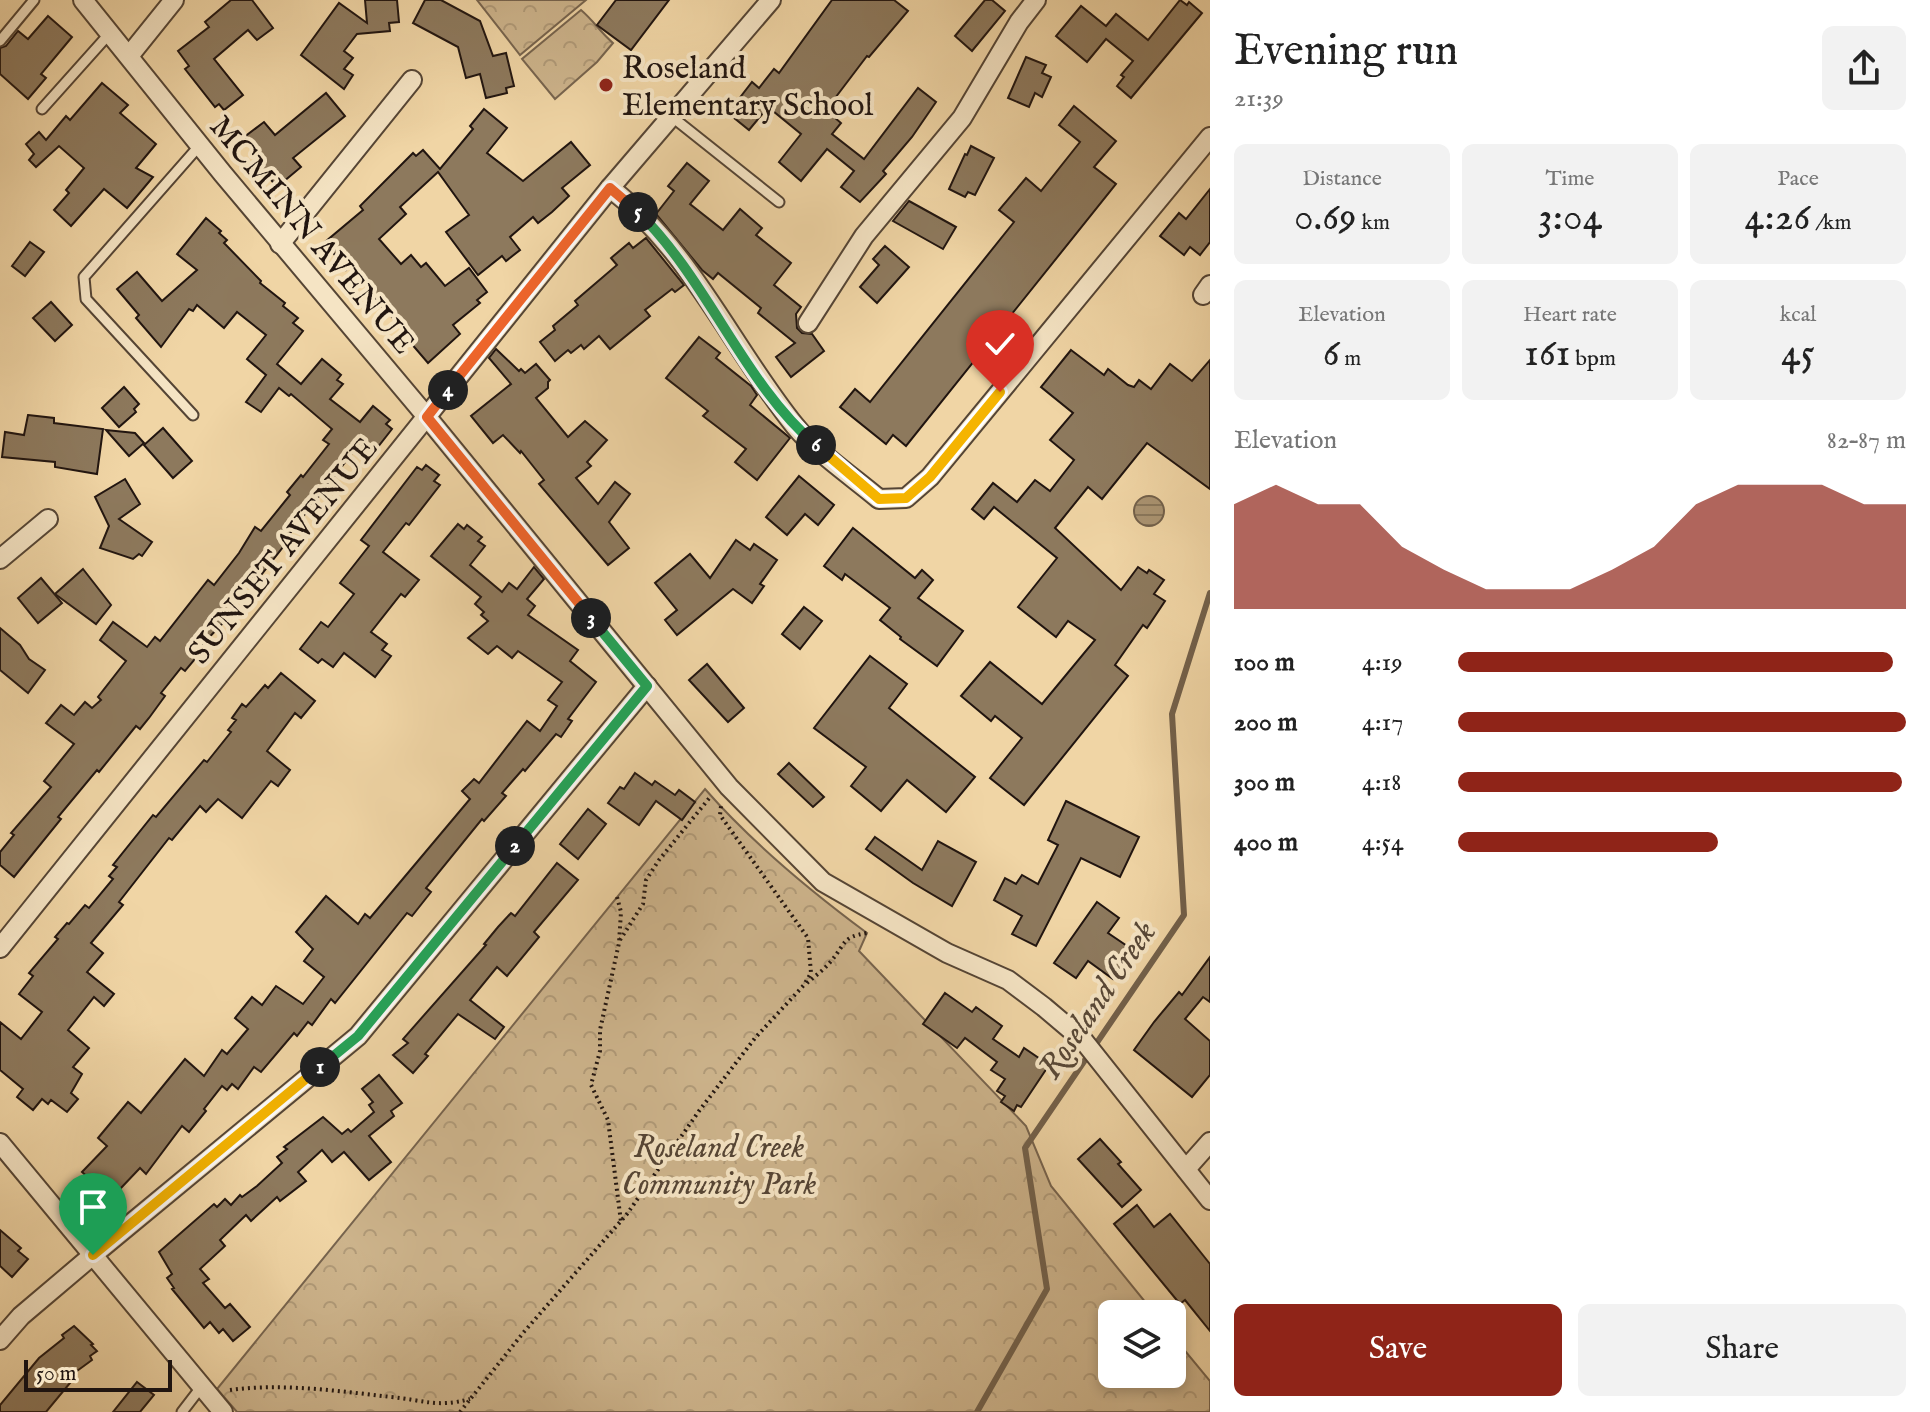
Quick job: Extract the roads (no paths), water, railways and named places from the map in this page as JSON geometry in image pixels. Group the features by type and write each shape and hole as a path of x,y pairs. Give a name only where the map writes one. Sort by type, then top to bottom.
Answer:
{"street":[{"name":"MCMINN AVENUE","path":"83,0 280,244 427,417 729,787 823,882 947,953 1008,980 1083,1040 1210,1200"},
{"path":"129,56 174,0"},
{"name":"SUNSET AVENUE","path":"0,948 610,188 771,0"},
{"path":"808,323 864,236 962,118 1019,22 1036,0"},
{"path":"280,244 412,80"},
{"path":"610,188 653,226 678,256 798,429 879,499 906,498 930,477 1210,137"},
{"path":"0,559 48,519"},
{"path":"0,1340 21,1316 358,1036 647,686"},
{"path":"1186,1169 1210,1142"},
{"path":"0,1143 223,1412"}],"lane":[{"path":"0,41 34,0"},
{"path":"42,109 110,33"},
{"path":"671,116 779,202"},
{"path":"193,415 86,299 84,277 200,145"},
{"path":"182,1412 202,1386"}],"waterway":[{"name":"Roseland Creek","path":"977,1412 1047,1289 1025,1148 1184,915 1172,714 1210,593"}],"place":[{"name":"Roseland Elementary School","path":"606,85"}],"park label":[{"name":"Roseland Creek Community Park","path":"719,1164"}]}
